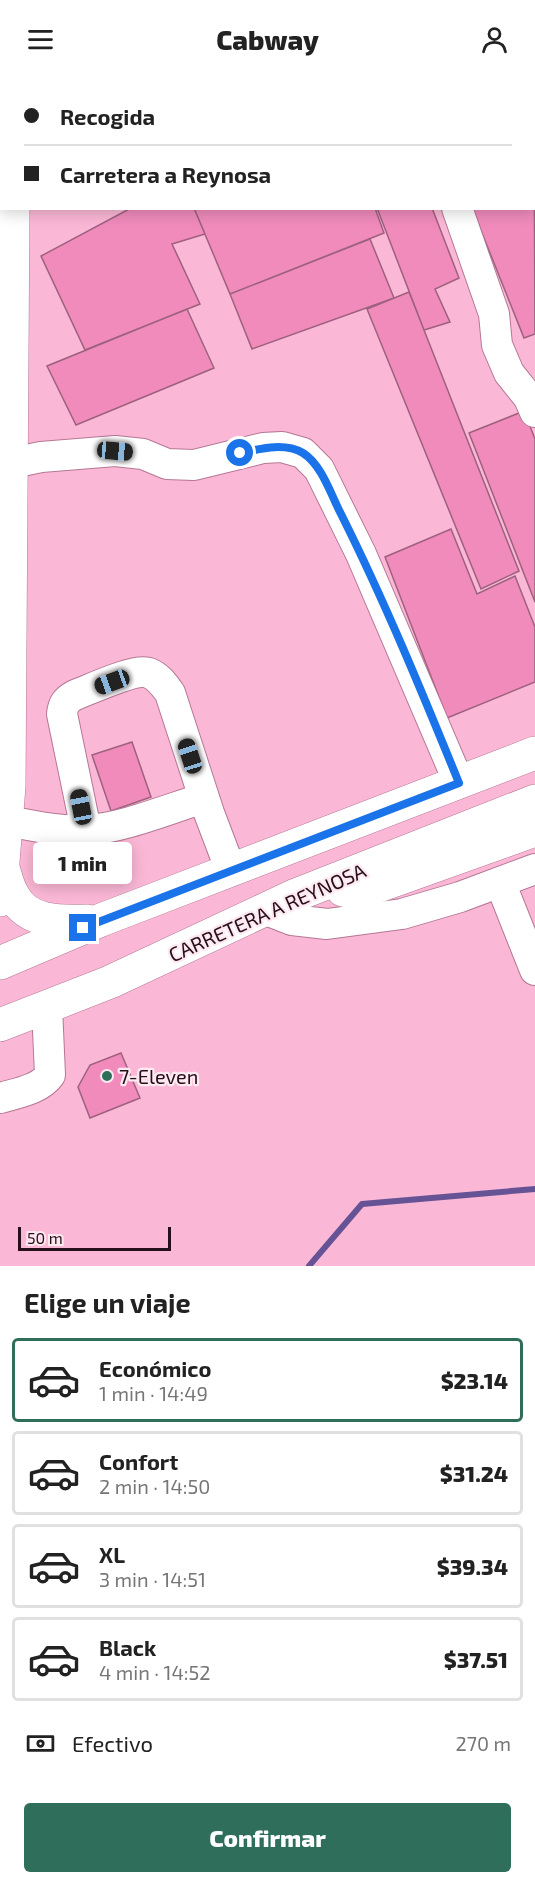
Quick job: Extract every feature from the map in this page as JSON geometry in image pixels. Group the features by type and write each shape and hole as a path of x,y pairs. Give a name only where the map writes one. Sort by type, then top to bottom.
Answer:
{"main road":[{"path":"13,210 6,334 12,463 8,821 2,884 23,908 33,915 60,922 101,920"},
{"path":"0,963 101,920 535,753"},
{"name":"CARRETERA A REYNOSA","path":"0,1025 156,961 264,909 535,801"},
{"path":"329,882 340,890 353,892 370,889 535,830"}],"lane":[{"path":"458,210 494,314 497,345 509,373 529,398 535,412"},
{"path":"12,463 115,451 143,454 167,464 194,465 263,448 282,447 303,453 319,469 361,554 459,783"},
{"path":"86,830 63,706 75,695 131,675 147,672 160,680 170,693 204,798 231,871"},
{"path":"8,821 34,826 86,830 115,825 204,798"},
{"path":"264,909 292,920 327,924 402,914 460,897 535,869"},
{"path":"500,882 535,970"},
{"path":"0,1098 36,1087 50,1075 47,1007"}],"building":[{"path":"127,210 195,210 205,234 172,244 200,304 85,350 41,256"},
{"path":"195,210 376,210 384,233 230,294"},
{"path":"378,210 433,210 459,278 435,289 450,322 424,330"},
{"path":"473,210 534,210 535,334 524,338"},
{"path":"370,239 394,298 252,349 230,294"},
{"path":"409,292 519,571 481,589 367,309"},
{"path":"187,309 214,368 76,425 47,366"},
{"path":"524,411 535,439 535,602 469,433"},
{"path":"451,529 477,594 515,576 535,627 535,682 447,718 385,557"},
{"path":"132,742 151,797 111,811 92,755"},
{"name":"7-Eleven","path":"121,1053 140,1098 90,1118 78,1087 90,1065"}],"waterway":[{"path":"309,1266 362,1204 535,1189"}],"place":[{"name":"7-Eleven","path":"107,1076"}],"route":[{"path":"83,928 459,783 361,554 319,469 303,453 282,447 240,453"}]}
